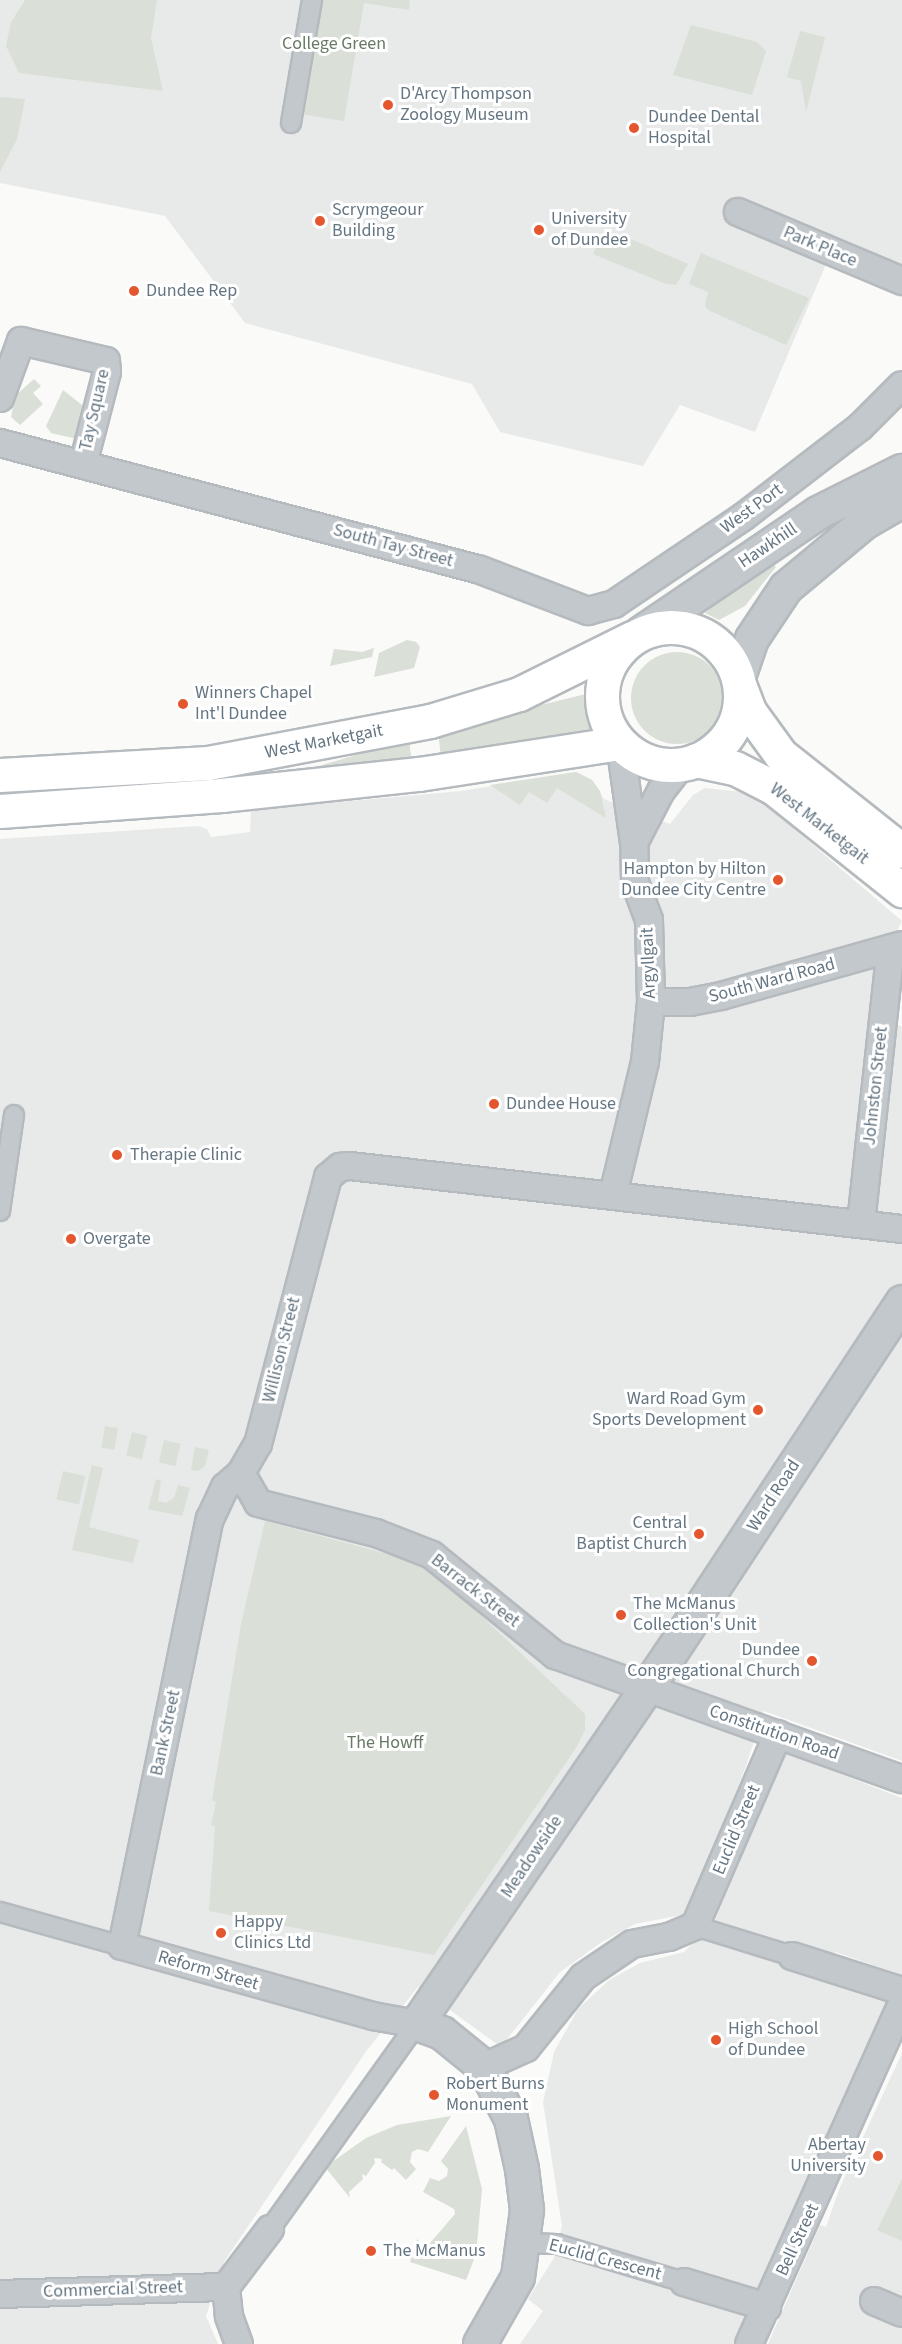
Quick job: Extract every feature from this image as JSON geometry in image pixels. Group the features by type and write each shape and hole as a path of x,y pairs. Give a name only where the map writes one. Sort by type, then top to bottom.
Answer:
{"main road":[{"path":"675,626 705,635 729,658 739,684 739,710 730,732 715,749 689,762 651,762 620,743 604,715 602,688 612,658 637,635 675,626"},
{"name":"West Marketgait","path":"0,775 208,763 438,719 519,694 637,635"},
{"name":"West Marketgait","path":"739,684 749,711 782,754 902,851"},
{"name":"West Marketgait","path":"0,810 221,795 419,774 620,743"},
{"name":"West Marketgait","path":"689,762 735,768 774,788 902,890"}],"street":[{"path":"291,123 312,0"},
{"name":"Park Place","path":"738,212 902,281"},
{"name":"Tay Square","path":"0,398 21,341 106,361 107,372 83,464"},
{"name":"West Port","path":"588,611 614,604 743,517 860,427 902,385"},
{"name":"South Tay Street","path":"0,442 478,569 588,611"},
{"name":"Hawkhill","path":"637,635 792,530 902,471"},
{"path":"739,684 752,639 786,588 864,523 902,501"},
{"name":"Argyllgait","path":"620,743 634,843 635,882 649,920 650,1007"},
{"name":"Argyllgait","path":"634,843 661,791 689,762"},
{"name":"South Ward Road","path":"650,1007 721,996 897,946"},
{"name":"Johnston Street","path":"861,1223 897,946"},
{"path":"650,1007 645,1062 613,1195 902,1229"},
{"path":"0,1211 12,1111"},
{"name":"Willison Street","path":"210,1519 225,1487 241,1473 258,1444 324,1188 334,1170 350,1166 613,1195"},
{"name":"Ward Road","path":"646,1689 902,1302"},
{"name":"Barrack Street","path":"241,1473 258,1503 376,1533 432,1555 555,1655 646,1689"},
{"name":"Bank Street","path":"122,1947 210,1519"},
{"name":"Constitution Road","path":"646,1689 902,1779"},
{"name":"Meadowside","path":"226,2287 417,2024 646,1689"},
{"name":"Euclid Street","path":"695,1926 778,1734"},
{"name":"Reform Street","path":"0,1912 373,2016 417,2024"},
{"path":"417,2024 442,2033 484,2067 526,2048 583,1977 632,1944 669,1937 695,1926 902,1990"},
{"name":"Bell Street","path":"749,2344 902,2003"},
{"name":"Euclid Crescent","path":"484,2067 511,2119 518,2149 527,2210 525,2243 558,2244 767,2307"},
{"path":"480,2344 518,2277 525,2243"},
{"path":"226,2287 229,2316 239,2344"},
{"name":"Commercial Street","path":"0,2294 226,2287"},
{"path":"874,2301 902,2313"}],"shaded area":[{"name":"University of Dundee","path":"0,0 902,0 902,271 835,243 755,432 680,405 643,466 500,432 472,384 245,323 165,216 0,183"},
{"path":"576,772 592,780 604,799 670,824 693,795 705,788 752,793 902,921 878,971 874,1013 902,1027 902,1761 764,1711 747,1763 687,1914 635,1924 602,1942 560,1972 501,2047 418,1987 367,2050 224,2262 206,2316 218,2344 0,2344 0,839 198,826 207,829 211,837 250,832 251,810 461,791"},
{"name":"High School of Dundee","path":"782,1751 902,1798 902,1975 835,1952 824,1978 890,1998 737,2344 520,2344 543,2311 528,2299 554,2258 562,2226 543,2102 554,2052 578,2009 609,1980 640,1963 684,1952 715,1921"},
{"path":"902,2053 902,2344 768,2344 820,2225 826,2227 840,2187"}],"green space":[{"path":"25,0 157,0 151,38 163,91 19,73 6,46 11,22"},
{"name":"College Green","path":"317,0 410,0 409,10 364,3 344,121 299,114"},
{"path":"691,25 757,42 766,51 752,95 673,75"},
{"path":"800,31 825,37 806,112 801,81 787,77"},
{"path":"0,98 25,99 17,139 0,172"},
{"path":"617,233 688,264 676,285 666,284 593,254 602,234"},
{"path":"701,253 809,298 786,345 708,310 705,306 708,292 689,284"},
{"path":"34,379 41,386 33,393 43,404 20,425 11,417 15,396"},
{"path":"63,390 91,412 77,439 51,433 46,426"},
{"path":"769,560 776,567 745,606 719,620 705,613"},
{"path":"407,640 416,642 420,647 414,668 374,677 379,653"},
{"path":"374,648 372,657 330,666 334,649 362,652"},
{"path":"668,652 686,652 703,659 716,672 723,689 723,707 716,724 703,737 686,744 668,744 651,737 638,724 631,707 631,689 638,672 651,659"},
{"path":"590,693 596,728 441,758 438,730"},
{"path":"409,739 412,764 306,770"},
{"path":"576,772 592,780 600,791 606,818 557,788 547,803 529,792 520,805 490,785"},
{"path":"105,1426 118,1428 114,1450 102,1448"},
{"path":"132,1432 148,1436 142,1459 126,1455"},
{"path":"164,1440 181,1444 175,1466 159,1462"},
{"path":"195,1447 209,1450 205,1466 198,1471 191,1470"},
{"path":"92,1465 103,1468 89,1527 139,1540 133,1563 72,1550"},
{"path":"63,1471 85,1476 79,1504 56,1499"},
{"path":"156,1479 161,1481 158,1501 166,1503 174,1498 178,1485 190,1488 182,1516 148,1509"},
{"name":"The Howff","path":"265,1521 398,1557 437,1574 585,1714 585,1730 576,1748 434,1955 209,1911 215,1827 211,1825 216,1802 212,1800 241,1624"},
{"path":"451,2116 428,2152 418,2149 412,2152 410,2162 416,2169 406,2180 394,2168 392,2170 381,2162 382,2159 374,2158 375,2163 366,2176 362,2174 363,2179 349,2192 350,2198 325,2167 366,2138 397,2125"},
{"path":"466,2126 482,2189 476,2254 466,2280 410,2262 417,2239 425,2248 431,2248 430,2243 455,2214 454,2209 423,2192 430,2178 439,2181 447,2176 448,2169 441,2161"},
{"path":"902,2179 902,2241 877,2230"}],"place":[{"name":"D'Arcy Thompson Zoology Museum","path":"388,105"},
{"name":"Dundee Dental Hospital","path":"634,128"},
{"name":"Scrymgeour Building","path":"320,221"},
{"name":"University of Dundee","path":"539,230"},
{"name":"Dundee Rep","path":"134,291"},
{"name":"Winners Chapel Int'l Dundee","path":"183,704"},
{"name":"Hampton by Hilton Dundee City Centre","path":"778,880"},
{"name":"Dundee House","path":"494,1104"},
{"name":"Therapie Clinic","path":"117,1155"},
{"name":"Overgate","path":"71,1239"},
{"name":"Ward Road Gym Sports Development","path":"758,1410"},
{"name":"Central Baptist Church","path":"699,1534"},
{"name":"The McManus Collection's Unit","path":"621,1615"},
{"name":"Dundee Congregational Church","path":"812,1661"},
{"name":"Happy Clinics Ltd","path":"221,1933"},
{"name":"High School of Dundee","path":"716,2040"},
{"name":"Robert Burns Monument","path":"434,2095"},
{"name":"Abertay University","path":"878,2156"},
{"name":"The McManus","path":"371,2251"}]}
